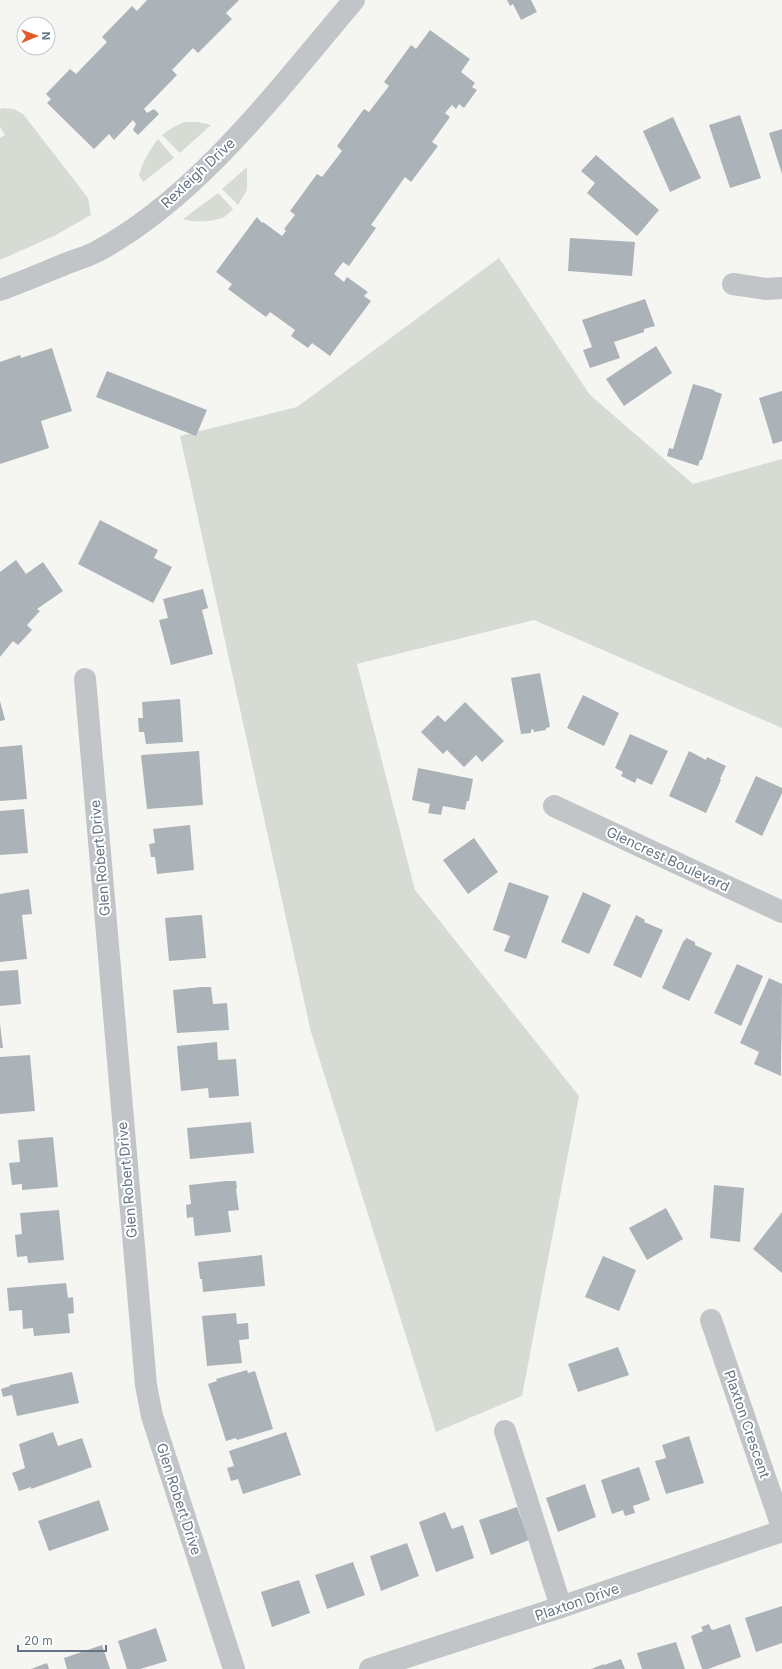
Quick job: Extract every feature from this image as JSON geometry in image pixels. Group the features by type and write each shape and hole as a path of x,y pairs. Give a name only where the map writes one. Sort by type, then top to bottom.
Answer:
{"street":[{"name":"Rexleigh Drive","path":"0,290 95,252 130,231 156,212 201,172 244,129 354,0"},
{"path":"733,284 766,289 782,288"},
{"name":"Glen Robert Drive","path":"85,679 146,1385 152,1416 234,1669"},
{"name":"Glencrest Boulevard","path":"554,806 782,912"},
{"name":"Plaxton Crescent","path":"711,1320 782,1527"},
{"path":"505,1432 562,1607"},
{"name":"Plaxton Drive","path":"370,1669 562,1607 782,1531"}],"shaded area":[{"path":"0,109 14,109 23,114 88,198 91,215 56,235 0,260 0,138 5,135 0,127"},
{"path":"184,122 198,122 211,125 180,153 162,135"},
{"path":"158,139 174,158 143,182 139,175 147,156"},
{"path":"247,167 247,190 238,205 222,189"},
{"path":"218,193 233,209 226,216 217,220 205,221 183,219"},
{"path":"499,258 590,395 693,484 782,459 782,728 534,620 357,664 415,890 579,1096 522,1396 436,1432 311,1032 180,436 297,407"}],"building":[{"path":"147,0 239,0 226,13 232,19 198,53 193,48 172,70 177,75 144,109 147,113 154,109 159,114 138,135 133,130 136,124 133,120 114,140 109,134 94,149 47,103 51,99 46,94 70,69 76,74 107,42 102,37 132,6 137,11"},
{"path":"507,0 531,0 537,12 521,20 513,4 510,6"},
{"path":"430,30 470,59 461,72 475,83 472,87 477,90 464,108 459,104 456,109 452,105 445,113 450,117 432,142 438,146 411,182 405,177 371,225 376,228 349,266 343,262 334,274 344,282 347,277 368,292 364,296 371,301 330,356 312,343 308,348 291,336 295,330 270,312 266,317 228,289 232,284 216,272 257,217 262,223 263,222 282,236 286,231 284,229 295,215 290,211 317,174 322,177 342,151 337,146 364,109 369,112 389,86 384,82 411,45 416,49"},
{"path":"740,115 761,178 730,188 709,125"},
{"path":"673,117 701,178 670,192 643,131"},
{"path":"782,129 782,174 769,133"},
{"path":"596,155 659,210 637,236 587,193 595,183 581,171"},
{"path":"570,238 635,242 632,276 568,271"},
{"path":"645,299 655,326 644,329 644,332 614,342 620,358 590,368 583,350 592,347 582,320"},
{"path":"656,346 672,373 624,406 606,379"},
{"path":"52,348 72,411 41,421 49,448 0,464 0,362 20,355 21,358"},
{"path":"107,371 207,410 196,436 96,397"},
{"path":"693,384 722,394 702,460 700,460 698,466 667,456 669,448 673,449"},
{"path":"782,391 782,441 773,444 759,398"},
{"path":"100,520 158,550 154,558 172,567 153,603 78,564"},
{"path":"16,560 26,574 43,562 63,591 37,609 40,611 27,625 32,630 18,645 13,641 0,657 0,572"},
{"path":"203,589 208,608 202,610 213,654 171,665 159,620 168,618 163,599"},
{"path":"540,673 550,727 546,728 546,730 534,732 533,729 531,730 531,733 521,734 511,678"},
{"path":"583,695 619,713 604,746 567,728"},
{"path":"180,699 183,742 146,744 144,732 139,732 138,718 143,718 142,702"},
{"path":"0,701 5,720 0,721"},
{"path":"465,702 504,741 482,762 476,755 464,767 447,750 443,754 421,732 438,715 445,722"},
{"path":"630,734 668,751 652,785 637,778 635,783 621,776 623,772 615,768"},
{"path":"22,745 27,799 0,801 0,747"},
{"path":"199,751 203,805 147,809 141,755"},
{"path":"689,751 706,760 707,757 726,766 706,813 669,796"},
{"path":"418,768 473,779 469,801 467,801 465,810 443,806 441,815 428,813 430,804 412,800"},
{"path":"756,776 782,788 782,793 762,836 735,822"},
{"path":"24,809 28,853 0,855 0,811"},
{"path":"190,825 194,870 157,874 155,857 151,857 149,844 155,843 153,829"},
{"path":"474,838 498,872 468,894 443,860"},
{"path":"509,882 549,896 526,959 504,951 510,936 493,930"},
{"path":"29,889 32,914 22,915 27,959 0,962 0,894"},
{"path":"583,892 611,905 589,954 561,942"},
{"path":"202,915 206,958 169,961 165,918"},
{"path":"636,915 645,920 644,922 663,930 641,978 613,965"},
{"path":"686,938 695,942 695,945 712,953 689,1001 662,988"},
{"path":"737,964 763,976 741,1026 714,1013"},
{"path":"18,970 21,1004 0,1006 0,971"},
{"path":"769,978 782,984 781,1076 754,1064 759,1052 740,1043"},
{"path":"211,987 213,1004 227,1003 229,1030 177,1033 173,990"},
{"path":"0,1024 3,1048 0,1048"},
{"path":"217,1042 218,1060 236,1059 239,1096 209,1098 208,1088 181,1091 177,1046"},
{"path":"30,1055 35,1111 0,1114 0,1057"},
{"path":"251,1122 254,1153 190,1159 187,1128"},
{"path":"53,1137 58,1187 22,1190 22,1184 12,1185 9,1163 20,1162 18,1140"},
{"path":"236,1181 237,1188 239,1210 228,1211 231,1232 195,1236 193,1217 187,1218 186,1205 191,1204 189,1185"},
{"path":"714,1185 744,1188 740,1242 710,1238"},
{"path":"666,1208 683,1239 647,1260 629,1228"},
{"path":"59,1210 64,1260 28,1263 27,1256 17,1257 15,1235 22,1234 20,1213"},
{"path":"782,1212 782,1273 753,1249"},
{"path":"262,1255 265,1286 203,1292 198,1262"},
{"path":"603,1256 636,1270 619,1311 585,1297"},
{"path":"66,1283 68,1298 73,1297 74,1313 68,1314 70,1333 34,1336 33,1328 23,1329 22,1310 9,1311 7,1288"},
{"path":"236,1313 237,1324 248,1323 249,1339 239,1340 242,1363 207,1366 202,1316"},
{"path":"618,1347 629,1375 578,1392 568,1364"},
{"path":"247,1370 248,1373 255,1371 273,1429 237,1440 236,1438 226,1441 208,1384 217,1381 216,1379"},
{"path":"72,1372 79,1403 17,1416 12,1395 3,1397 1,1389 10,1385"},
{"path":"53,1432 58,1446 82,1438 92,1467 31,1489 31,1487 19,1491 12,1473 25,1468 19,1444"},
{"path":"286,1432 301,1475 243,1494 238,1479 231,1481 227,1468 234,1466 229,1451"},
{"path":"689,1436 704,1483 666,1494 655,1461 666,1458 662,1445"},
{"path":"639,1467 650,1500 633,1506 635,1513 625,1516 623,1510 612,1514 601,1480"},
{"path":"585,1484 596,1517 558,1532 546,1498"},
{"path":"99,1500 109,1530 49,1551 38,1521"},
{"path":"517,1507 529,1540 491,1555 479,1520"},
{"path":"445,1512 452,1529 463,1525 474,1558 436,1572 419,1522"},
{"path":"407,1543 419,1576 381,1591 370,1556"},
{"path":"353,1562 365,1595 327,1609 315,1575"},
{"path":"299,1580 310,1613 272,1627 261,1592"},
{"path":"782,1606 782,1643 756,1652 745,1618"},
{"path":"709,1624 713,1630 730,1624 741,1657 708,1669 702,1669 691,1636 703,1631 701,1627"},
{"path":"156,1628 167,1661 140,1669 127,1669 118,1641"},
{"path":"676,1642 685,1669 642,1669 637,1653"},
{"path":"102,1645 110,1669 67,1669 64,1658"},
{"path":"621,1659 625,1669 591,1669 604,1664"},
{"path":"47,1663 49,1669 31,1669"}]}
